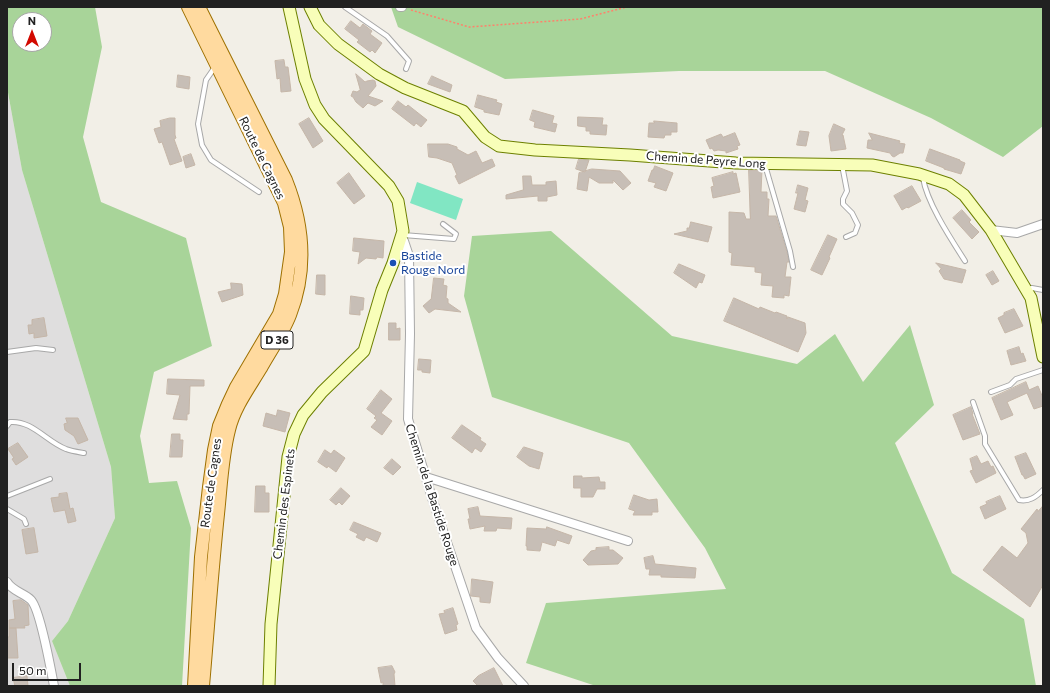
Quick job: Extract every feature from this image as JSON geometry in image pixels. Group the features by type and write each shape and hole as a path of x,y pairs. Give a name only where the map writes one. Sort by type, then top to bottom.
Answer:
{"main road":[{"name":"Route de Cagnes","path":"188,7 284,203 290,227 291,252 285,294 279,314 236,387 219,426 208,487 194,686"},
{"name":"Route de Cagnes","path":"199,7 286,180 294,199 299,220 302,249 300,274 290,316 239,405 229,429 224,455 213,557 203,686"}],"street":[{"name":"Chemin des Espinets","path":"269,686 271,624 288,457 294,434 303,415 322,392 364,351 382,290 393,263 403,231 398,201 389,186 324,118 315,105 305,79 289,7"},
{"name":"Chemin de Peyre Long","path":"313,8 319,25 338,44 379,74 405,88 463,112 485,137 499,146 534,150 736,163 872,165 923,175 949,184 964,195 991,230 1031,298 1043,357"},
{"path":"991,230 1017,233 1043,224"},
{"name":"Chemin de la Bastide Rouge","path":"402,236 409,256 410,334 408,419 476,628 498,658 524,686"},
{"path":"426,477 628,541"},
{"path":"7,582 10,587 32,600 41,624 54,686"}],"lane":[{"path":"346,7 387,36 409,61 406,69"},
{"path":"216,65 206,80 198,124 202,145 211,160 259,192"},
{"path":"765,164 790,251 792,267"},
{"path":"842,164 847,191 843,199 843,204 852,213 858,225 855,233 846,237"},
{"path":"923,175 924,183 935,211 965,261"},
{"path":"402,236 454,239 456,234 443,224"},
{"path":"1026,289 1032,288 1043,290"},
{"path":"7,352 36,348 53,350"},
{"path":"991,392 1010,385 1016,379 1043,370"},
{"path":"972,402 985,436 985,444 1019,500 1024,501 1034,498 1043,490"},
{"path":"7,426 10,422 20,423 35,429 65,449 84,453"},
{"path":"7,496 50,479"},
{"path":"7,509 24,519 26,524"}],"path":[{"path":"401,7 469,27 580,19 627,7"}],"shaded area":[{"path":"7,87 22,170 111,467 115,518 68,621 52,641 70,686 7,686"}],"green space":[{"path":"7,7 95,7 102,47 83,137 101,202 186,238 212,346 154,372 140,436 149,483 177,481 191,528 182,686 70,686 52,641 68,621 115,518 111,467 22,170 7,87"},
{"path":"391,7 1043,7 1043,126 1003,157 931,118 825,71 679,71 505,79 398,27"},
{"path":"417,182 463,199 456,220 410,203"},
{"path":"551,231 672,336 797,364 835,334 863,382 910,325 934,405 895,443 952,573 1024,619 1036,686 596,686 526,663 546,603 726,589 705,548 629,443 492,397 464,296 472,236"}],"building":[{"path":"351,21 360,28 363,24 372,31 370,34 382,43 375,53 372,50 370,52 357,42 359,40 345,29"},
{"path":"284,60 285,67 288,67 291,91 281,92 280,78 277,79 275,61"},
{"path":"356,74 365,82 375,81 376,86 368,96 383,101 375,106 368,103 363,108 356,102 351,96 353,91 357,92 360,90"},
{"path":"178,75 190,77 189,89 177,87"},
{"path":"432,76 452,85 450,92 428,84"},
{"path":"478,95 497,100 496,102 502,104 499,115 484,112 484,110 475,107"},
{"path":"398,101 406,107 408,105 427,120 421,127 416,123 414,126 392,109"},
{"path":"533,110 554,116 552,123 557,124 555,132 534,127 535,122 530,120"},
{"path":"578,117 603,118 602,125 607,125 606,135 590,134 590,131 586,131 586,127 578,126"},
{"path":"175,118 176,138 174,139 182,161 170,165 162,142 159,143 154,129 161,127 160,121"},
{"path":"309,118 323,141 313,148 299,124"},
{"path":"654,121 677,123 677,132 671,132 671,135 665,135 664,138 648,137 649,123 654,123"},
{"path":"834,124 845,129 842,135 846,149 831,151 829,136"},
{"path":"800,131 809,132 806,146 797,145"},
{"path":"735,133 740,145 737,146 738,149 726,153 726,151 714,151 712,148 710,149 706,140 721,134 723,137"},
{"path":"869,133 900,141 899,143 905,144 903,153 900,153 894,157 890,153 867,148 868,140 872,140"},
{"path":"428,144 448,144 457,147 457,149 468,155 476,151 482,163 492,159 495,166 459,184 455,176 457,175 452,163 429,157"},
{"path":"930,149 965,163 961,174 944,169 926,161"},
{"path":"191,154 195,165 186,168 183,157"},
{"path":"579,159 589,160 585,172 576,169"},
{"path":"655,166 673,173 666,191 654,187 656,183 648,181"},
{"path":"592,169 620,171 631,183 623,190 613,180 613,183 599,183 589,177 587,191 577,189 579,173"},
{"path":"749,170 762,170 761,192 767,192 767,199 769,199 768,216 776,216 787,252 789,262 787,262 785,277 791,277 789,296 784,295 784,298 772,297 773,286 761,285 762,273 755,272 755,267 731,265 732,253 729,252 729,212 744,213 746,219 750,219"},
{"path":"733,172 733,174 736,173 740,192 713,198 711,187 714,186 712,178"},
{"path":"349,173 365,196 354,204 337,183"},
{"path":"523,176 531,176 532,185 546,185 546,182 556,181 557,195 547,197 547,201 538,201 538,196 506,199 506,195 523,190"},
{"path":"798,185 808,188 805,200 808,201 805,212 794,209 798,193 796,193"},
{"path":"912,186 921,201 902,210 894,196"},
{"path":"962,210 971,220 969,222 979,232 972,239 953,218"},
{"path":"691,222 712,227 708,242 674,234 687,231 687,228 689,228"},
{"path":"828,235 837,239 822,275 811,270"},
{"path":"354,238 384,241 383,258 366,258 358,264 360,252 353,251"},
{"path":"936,263 966,270 962,283 944,279 939,271 941,269"},
{"path":"679,264 705,275 702,283 699,282 696,288 674,273"},
{"path":"993,271 999,281 992,285 986,275"},
{"path":"317,275 325,275 325,295 316,294"},
{"path":"434,278 444,279 443,285 447,286 446,298 448,299 448,303 461,312 435,309 429,313 423,306 431,299"},
{"path":"231,283 242,284 243,295 222,302 218,292 231,289"},
{"path":"351,296 364,298 363,310 360,310 360,315 350,314"},
{"path":"734,298 759,309 760,307 787,316 787,319 788,317 805,323 806,333 798,352 724,321"},
{"path":"1014,309 1023,326 1005,333 998,318 1004,315 1004,313"},
{"path":"44,318 47,336 34,338 34,333 29,334 28,325 32,325 32,320"},
{"path":"389,323 396,323 396,329 400,328 400,340 389,340"},
{"path":"1019,347 1021,354 1023,353 1026,361 1011,365 1007,351"},
{"path":"419,359 431,360 430,373 418,370"},
{"path":"168,379 204,380 204,386 190,386 189,414 187,414 187,420 173,419 180,395 167,394"},
{"path":"1026,382 1029,390 1038,386 1043,398 1043,406 1034,409 1027,393 1007,402 1013,415 1001,420 992,398"},
{"path":"381,390 392,399 381,413 392,421 382,435 371,427 377,420 374,418 376,416 367,409"},
{"path":"971,407 972,414 980,434 963,440 953,415"},
{"path":"278,410 290,413 285,432 263,426 266,413 276,416"},
{"path":"66,418 78,418 88,440 78,444 74,436 65,430 64,424 67,423"},
{"path":"462,425 481,438 480,440 486,444 481,452 475,448 472,453 452,438"},
{"path":"172,434 180,434 180,440 183,440 182,457 170,457"},
{"path":"18,443 28,457 16,465 12,459 14,458 8,449"},
{"path":"524,447 543,453 539,469 529,466 517,457"},
{"path":"325,450 331,454 334,450 345,458 336,472 328,466 327,468 318,462"},
{"path":"1026,453 1036,474 1025,479 1015,457"},
{"path":"977,456 981,464 988,461 991,467 993,466 996,473 976,483 970,471 973,470 970,459"},
{"path":"392,459 401,467 393,475 384,468"},
{"path":"574,476 582,476 582,478 599,477 600,482 605,482 605,489 597,489 593,497 581,497 581,488 574,488"},
{"path":"256,486 265,486 265,493 269,493 269,512 255,512"},
{"path":"341,488 350,496 342,505 339,502 336,505 330,500"},
{"path":"67,493 70,509 73,508 76,521 68,523 65,510 54,512 51,498 59,497 59,494"},
{"path":"634,495 649,500 657,499 658,512 652,512 652,515 633,515 635,511 629,509"},
{"path":"1000,496 1006,509 985,519 980,507 987,504 986,502"},
{"path":"1043,506 1043,585 1030,607 983,570 1002,546 1017,558 1028,543 1026,533 1021,529 1037,509 1038,511"},
{"path":"478,507 480,516 512,518 511,529 497,528 496,531 484,531 485,526 470,529 468,509"},
{"path":"354,522 381,533 377,542 366,537 364,541 356,537 358,534 350,530"},
{"path":"547,527 572,536 569,544 557,540 555,546 542,542 540,551 527,550 527,528 546,529"},
{"path":"34,528 38,552 26,554 22,530"},
{"path":"609,547 609,550 613,550 623,558 618,564 588,565 583,560 591,551 596,550 596,548"},
{"path":"653,556 655,564 696,568 695,578 661,577 661,575 649,575 650,569 646,569 644,558"},
{"path":"472,579 493,582 490,603 480,602 480,597 471,596"},
{"path":"21,600 28,605 29,625 24,626 25,628 16,628 18,658 7,658 9,620 15,619 13,601"},
{"path":"453,608 458,624 456,625 457,630 445,634 439,614 445,613 444,611"},
{"path":"392,666 395,672 395,686 383,686 378,668"},
{"path":"494,668 503,686 478,686 473,681 478,676"},
{"path":"27,676 28,686 15,686 13,678"}],"place":[{"name":"Bastide Rouge Nord","path":"393,263"}]}
